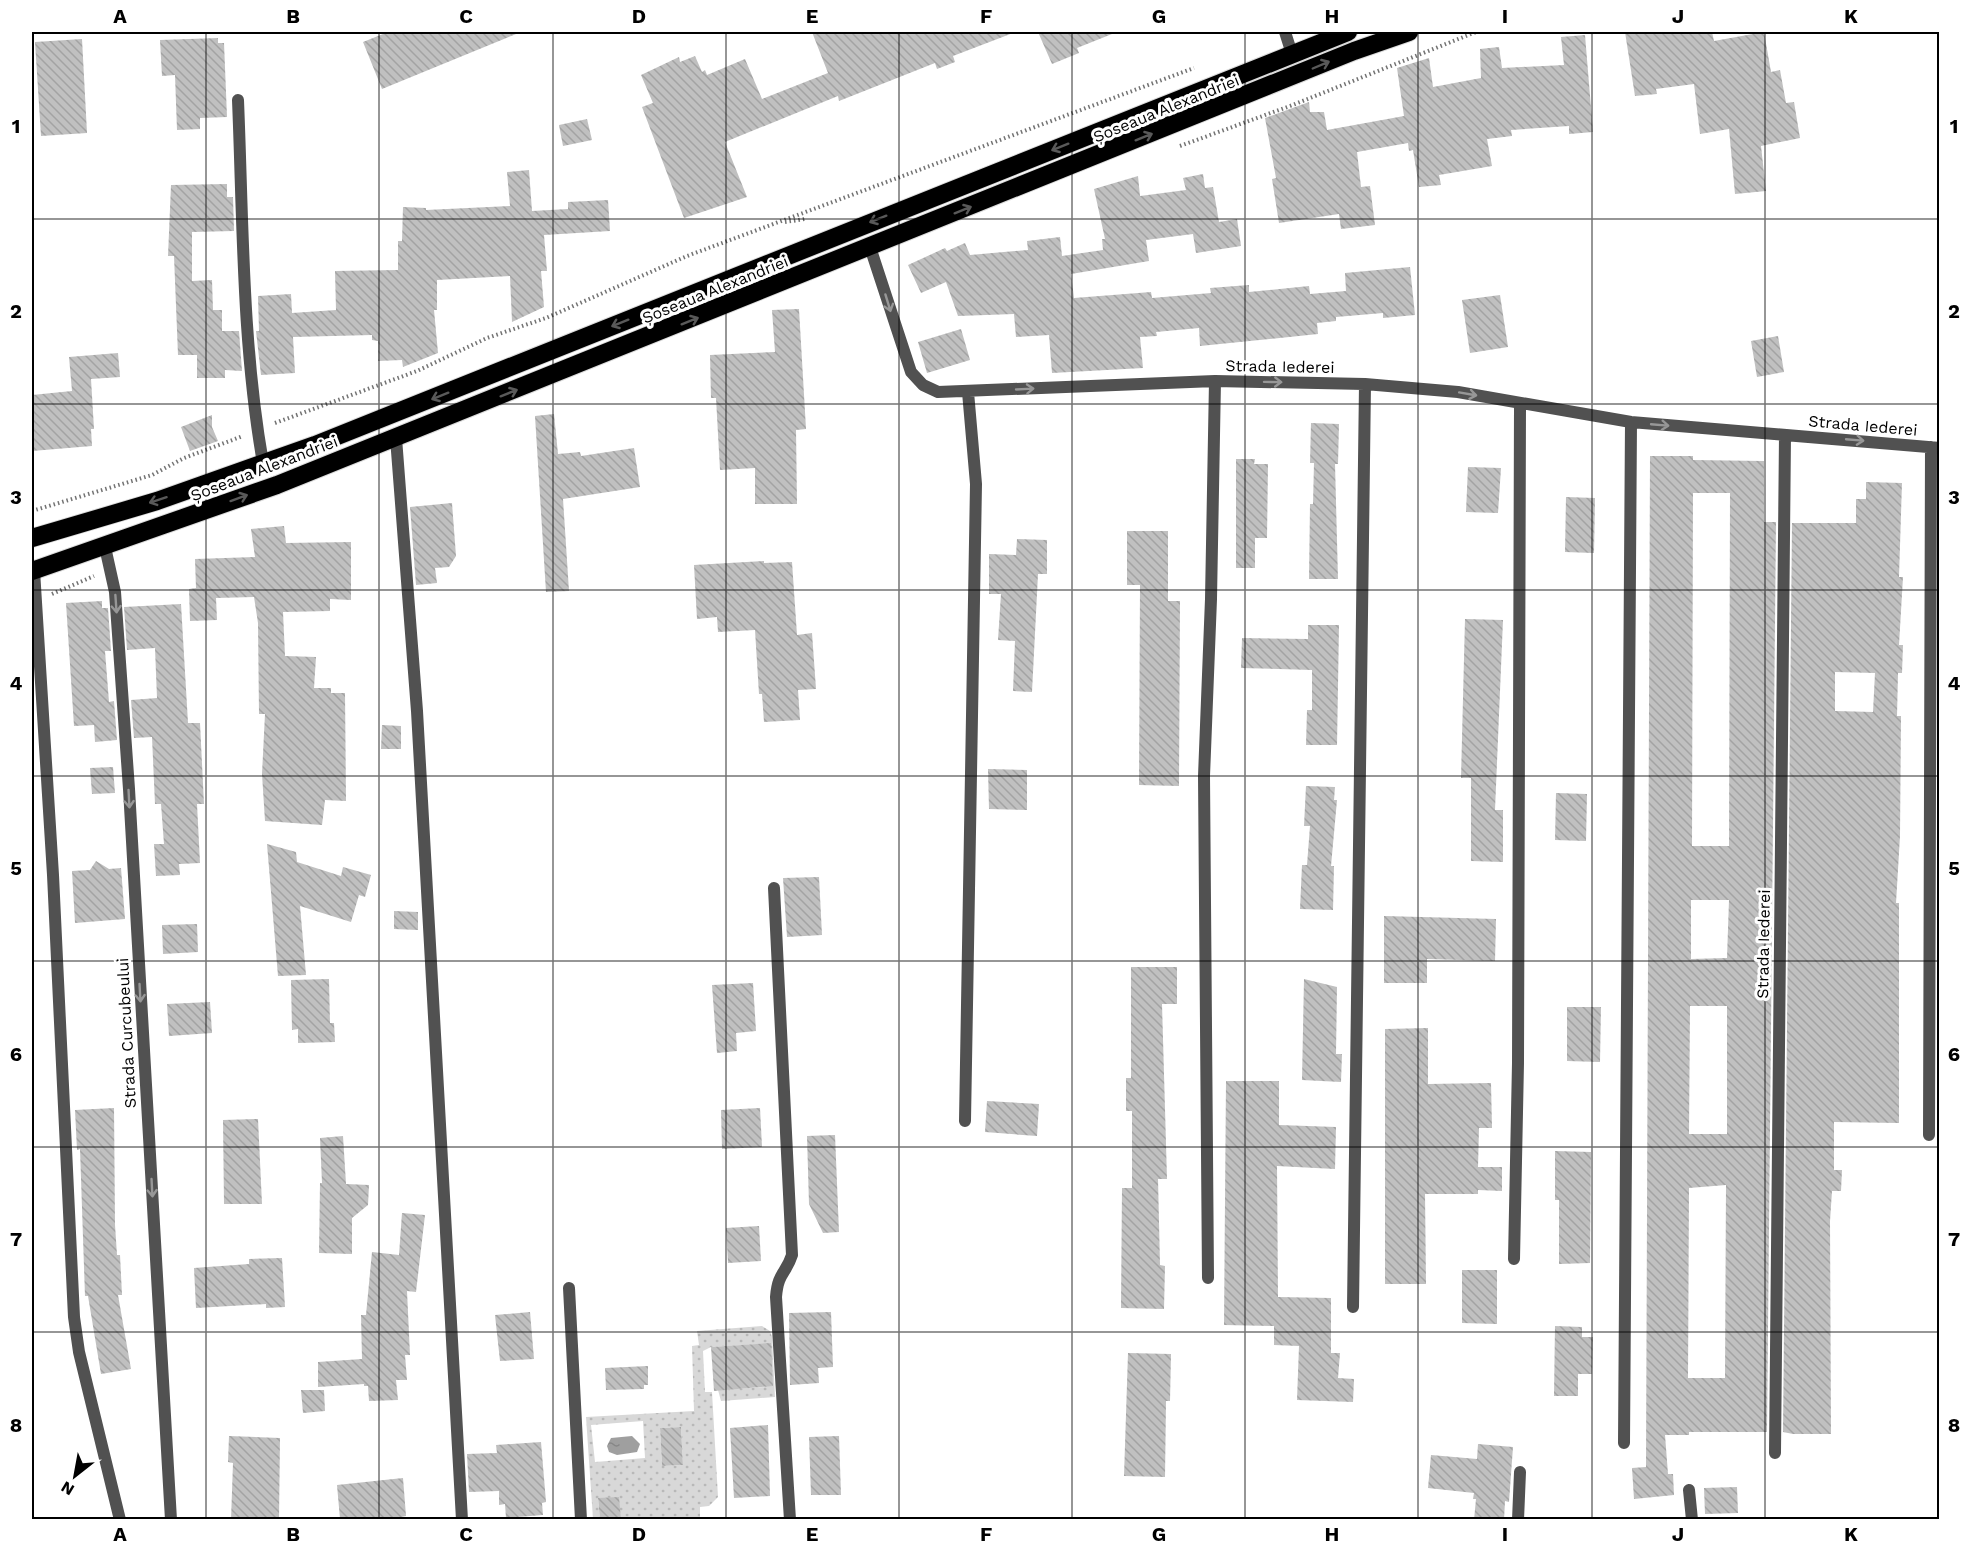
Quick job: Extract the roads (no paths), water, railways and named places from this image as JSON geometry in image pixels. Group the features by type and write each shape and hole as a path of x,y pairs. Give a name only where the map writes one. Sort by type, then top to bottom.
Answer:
{"highway":[{"name":"Șoseaua Alexandriei","path":"32,538 156,501 397,413 1348,32"},
{"name":"Șoseaua Alexandriei","path":"33,570 105,547 277,485 1409,32"}],"street":[{"path":"1285,32 1292,54"},
{"path":"238,100 244,268 257,429 263,463"},
{"name":"Strada Iederei","path":"870,247 911,372 929,389 938,392 1215,381 1365,384 1458,392 1631,422 1935,447"},
{"path":"1208,1278 1204,776 1211,599 1215,381"},
{"path":"1353,1307 1365,384"},
{"path":"965,1120 976,484 968,392"},
{"path":"1515,1259 1518,1062 1520,403"},
{"path":"1624,1443 1631,422"},
{"name":"Strada Iederei","path":"1775,1454 1785,435"},
{"path":"396,438 417,711 462,1520"},
{"path":"1929,1135 1935,447"},
{"name":"Strada Curcubeului","path":"105,547 115,592 128,778 171,1520"},
{"path":"33,570 53,875 74,1317 79,1352 120,1520"},
{"path":"774,888 792,1255 789,1264 781,1273 776,1297 790,1520"},
{"path":"569,1288 581,1520"},
{"path":"1518,1520 1520,1472"},
{"path":"1689,1490 1692,1520"}],"water":[{"path":"632,1436 640,1444 637,1452 617,1455 609,1452 607,1446 611,1438"}]}
